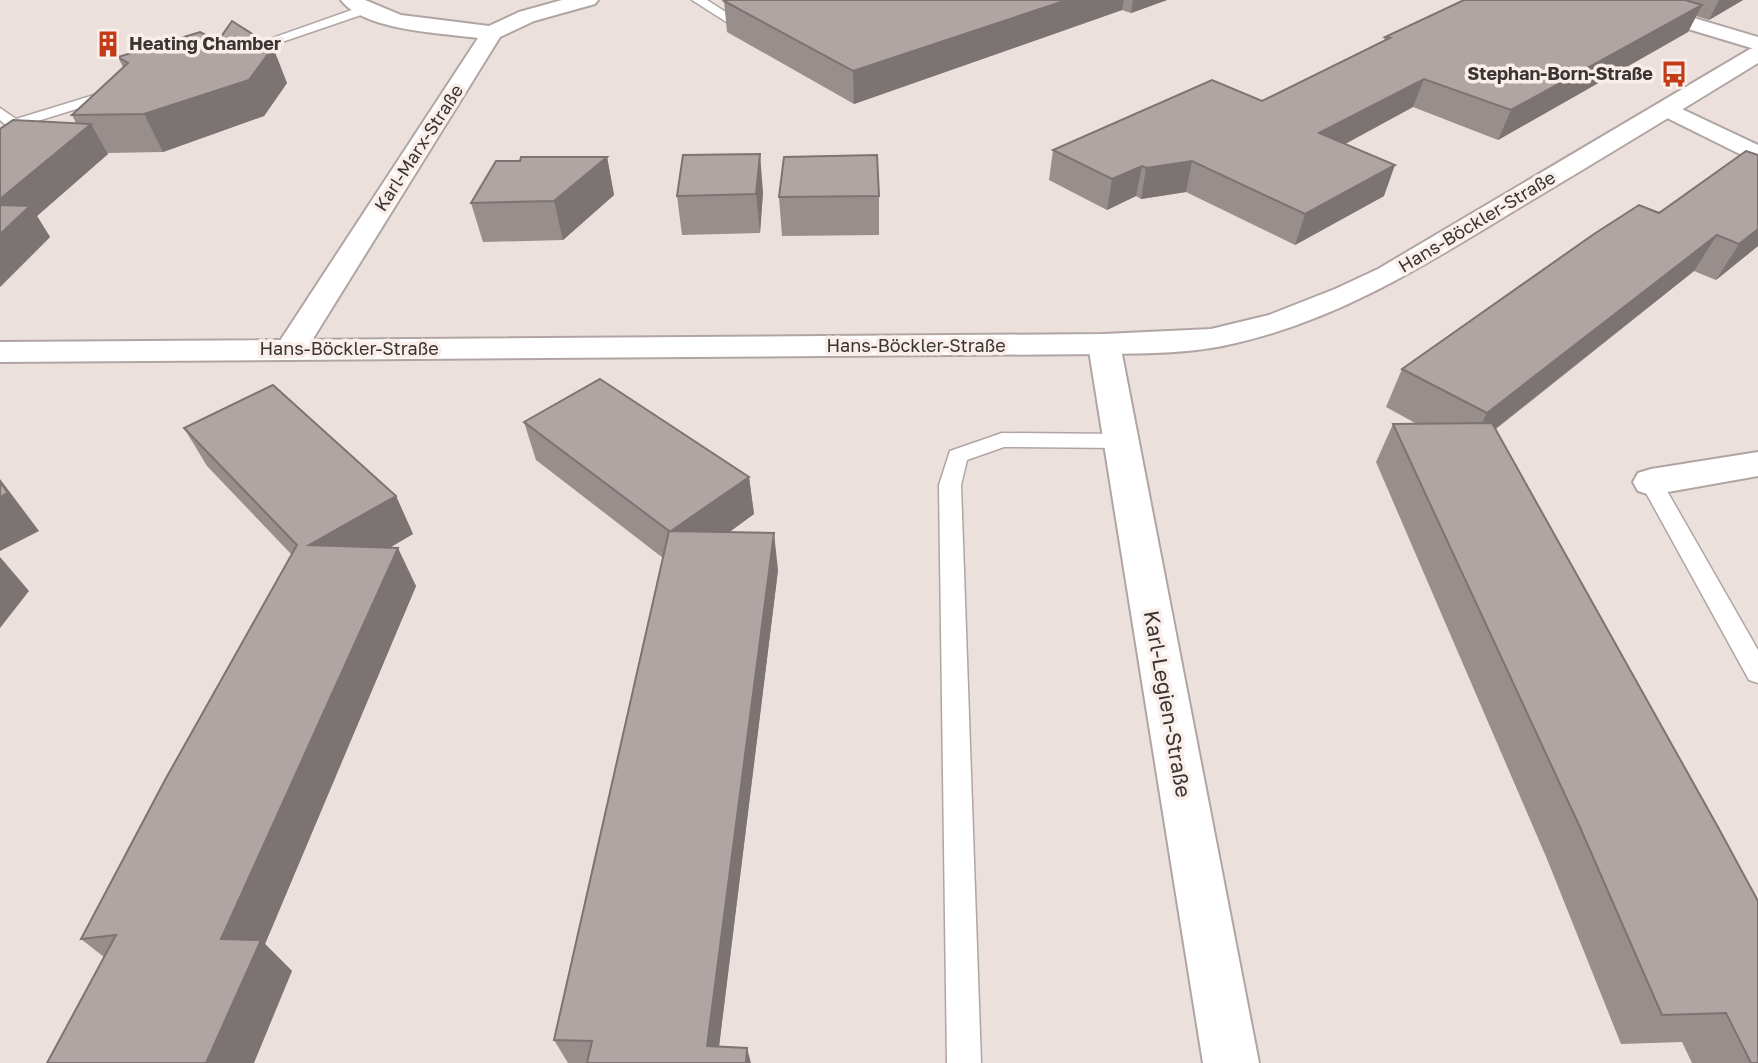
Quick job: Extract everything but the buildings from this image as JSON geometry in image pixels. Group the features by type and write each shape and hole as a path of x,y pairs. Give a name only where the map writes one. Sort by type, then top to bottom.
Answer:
{"street":[{"path":"357,5 382,17 492,33 510,22 538,12 589,0"},
{"path":"1612,0 1758,44"},
{"name":"Karl-Marx-Straße","path":"290,350 492,33"},
{"name":"Hans-Böckler-Straße","path":"0,352 1104,344 1209,340 1281,323 1340,300 1388,275 1758,54"},
{"path":"1667,109 1758,155"},
{"name":"Karl-Legien-Straße","path":"1104,344 1231,1063"},
{"path":"1651,482 1758,464"}],"lane":[{"path":"698,0 732,20"},
{"path":"223,57 357,5"},
{"path":"0,112 13,124 133,87"},
{"path":"964,1063 956,838 950,485 957,456 1002,440 1120,440"},
{"path":"1651,482 1758,673"}],"place":[{"name":"Heating Chamber","path":"108,44"},
{"name":"Stephan-Born-Straße","path":"1674,74"}]}
